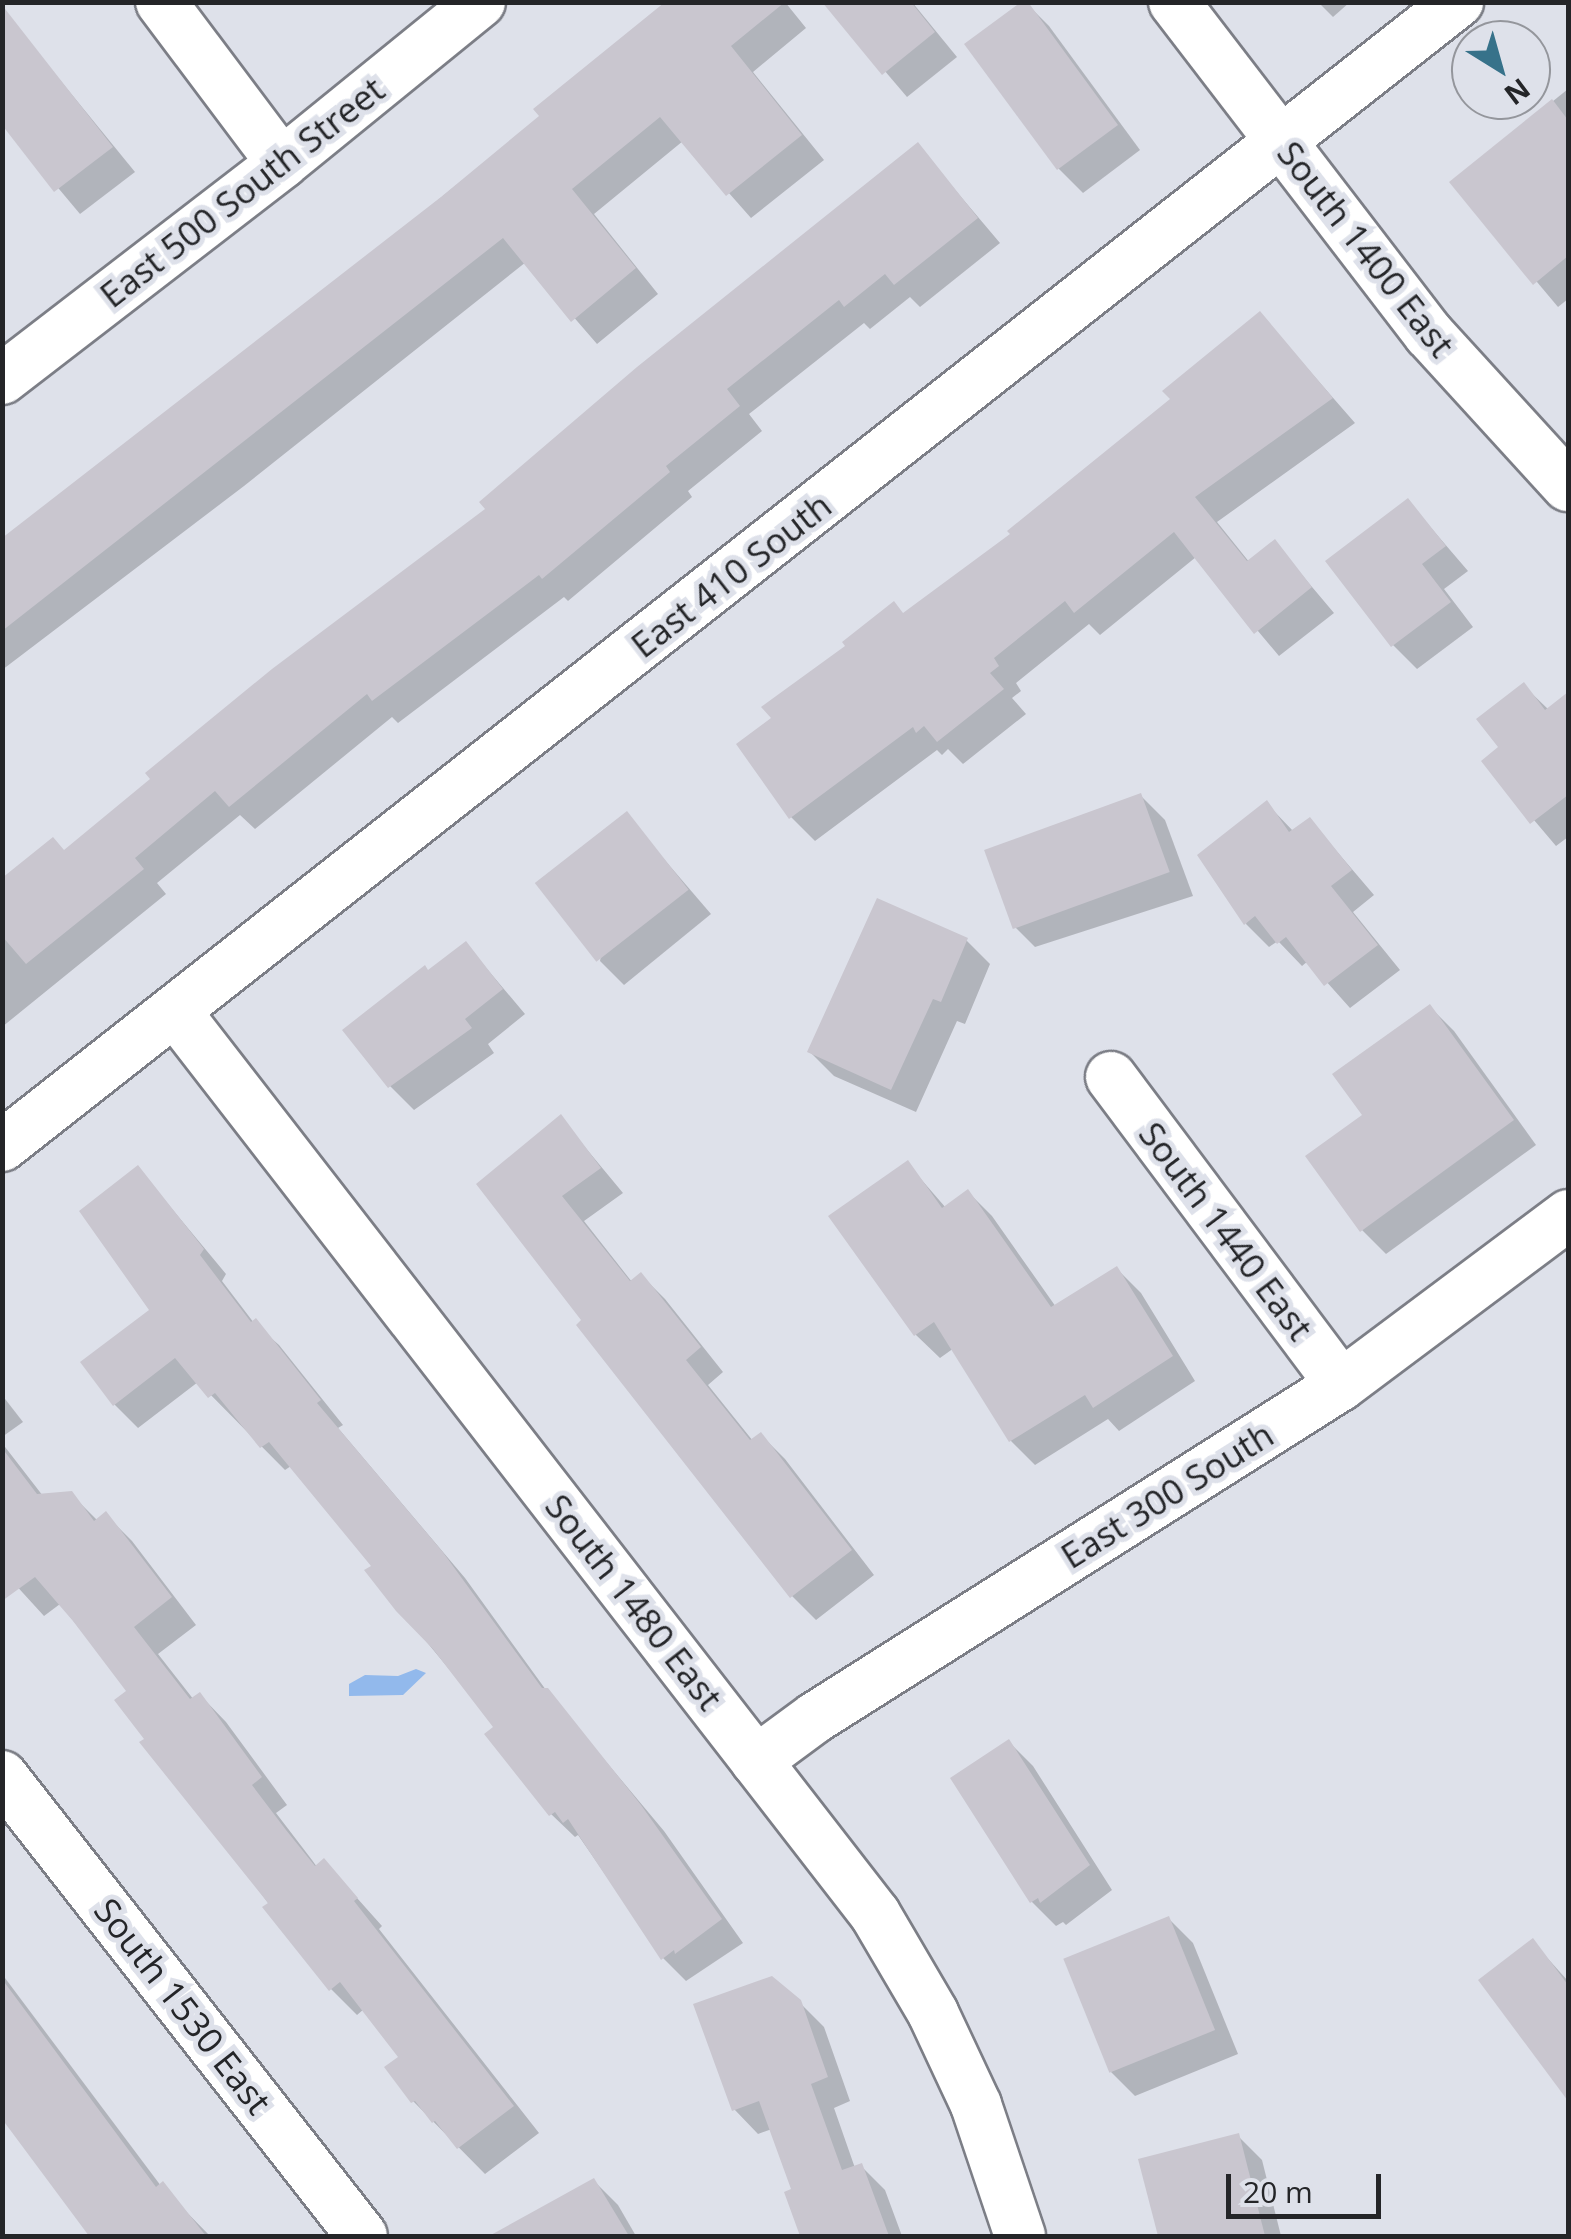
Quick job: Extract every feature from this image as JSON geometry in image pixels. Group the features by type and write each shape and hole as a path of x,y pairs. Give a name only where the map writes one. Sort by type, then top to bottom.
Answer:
{"street":[{"path":"161,2 282,163"},
{"name":"East 500 South Street","path":"2,379 282,163 480,2"},
{"name":"South 1400 East","path":"1174,2 1429,334 1568,486"},
{"name":"East 410 South","path":"2,1146 1458,2"},
{"name":"South 1480 East","path":"175,1010 876,1914 933,2014 976,2105 1020,2236"},
{"name":"South 1440 East","path":"1112,1077 1341,1385"},
{"name":"East 300 South","path":"756,1761 816,1717 1341,1385 1568,1215"},
{"name":"South 1530 East","path":"2,1776 362,2236"}],"water":[{"path":"416,1669 426,1673 403,1695 349,1696 349,1684 365,1675 398,1676"}],"building":[{"path":"665,2 785,2 731,46 802,135 726,196 660,117 572,189 636,268 571,322 503,238 2,631 2,538 441,197 539,116 533,109"},
{"path":"822,2 911,2 935,32 882,75"},
{"path":"1021,2 1028,2 1118,125 1057,170 964,44"},
{"path":"2,5 113,147 54,192 2,125"},
{"path":"1551,100 1568,120 1568,256 1533,285 1449,182 1526,120 1551,120"},
{"path":"918,142 978,218 894,285 885,274 844,307 839,300 727,389 740,406 666,466 670,472 542,579 539,575 372,701 367,694 229,807 215,791 135,858 144,869 26,964 2,936 2,878 53,837 64,850 150,779 145,773 272,669 485,509 479,502 637,367"},
{"path":"1260,311 1333,398 1195,497 1247,561 1275,539 1312,587 1254,634 1174,532 1074,613 1065,601 994,658 999,666 990,673 1004,689 937,742 924,726 916,733 913,727 789,819 736,744 771,718 761,707 845,646 842,642 894,601 903,613 1010,534 1007,531 1170,399 1162,391"},
{"path":"1408,498 1446,546 1422,564 1451,602 1391,647 1325,561"},
{"path":"1524,682 1545,710 1568,692 1568,795 1530,824 1481,761 1498,747 1476,719"},
{"path":"1141,793 1170,872 1013,929 984,850"},
{"path":"1267,800 1289,832 1310,817 1352,870 1331,886 1378,945 1324,986 1286,937 1277,944 1255,916 1244,925 1197,855"},
{"path":"627,811 689,890 596,962 535,883"},
{"path":"877,898 968,938 941,1002 933,999 891,1090 807,1052"},
{"path":"466,941 503,989 465,1019 472,1028 388,1088 342,1030 425,965 428,970"},
{"path":"1430,1004 1514,1120 1360,1232 1305,1156 1362,1115 1332,1074"},
{"path":"561,1114 601,1168 562,1196 630,1281 641,1272 701,1347 686,1360 750,1440 761,1432 852,1550 790,1598 576,1325 581,1320 476,1184"},
{"path":"908,1160 942,1208 968,1189 1051,1307 1117,1266 1173,1356 1093,1408 1085,1395 1009,1442 934,1322 914,1336 828,1216"},
{"path":"138,1165 204,1249 200,1255 251,1322 256,1318 321,1400 317,1403 442,1551 542,1688 548,1688 641,1805 722,1919 675,1954 674,1950 661,1960 568,1819 563,1823 555,1812 549,1816 484,1734 493,1727 433,1649 396,1611 364,1570 371,1566 269,1442 260,1448 215,1393 208,1398 175,1358 113,1406 80,1362 149,1310 79,1211"},
{"path":"2,1448 37,1494 72,1491 94,1521 106,1511 172,1597 134,1627 190,1699 200,1692 262,1777 252,1785 286,1830 315,1866 324,1858 358,1898 354,1901 514,2106 457,2149 415,2101 411,2103 384,2067 398,2057 340,1982 329,1991 262,1907 268,1903 139,1742 144,1739 114,1700 126,1691 73,1621 35,1577 2,1601"},
{"path":"1009,1739 1090,1865 1040,1903 1038,1898 1030,1903 950,1778"},
{"path":"1169,1916 1215,2030 1109,2073 1063,1959"},
{"path":"1533,1938 1568,1985 1568,2101 1478,1980"},
{"path":"772,1976 801,2000 828,2077 811,2084 842,2170 862,2163 889,2236 800,2236 784,2192 791,2189 759,2101 732,2111 693,2004"},
{"path":"2,1979 156,2187 163,2181 206,2236 89,2236 2,2119"},
{"path":"1239,2133 1265,2236 1158,2236 1138,2159"},
{"path":"594,2178 629,2236 489,2236"}]}
